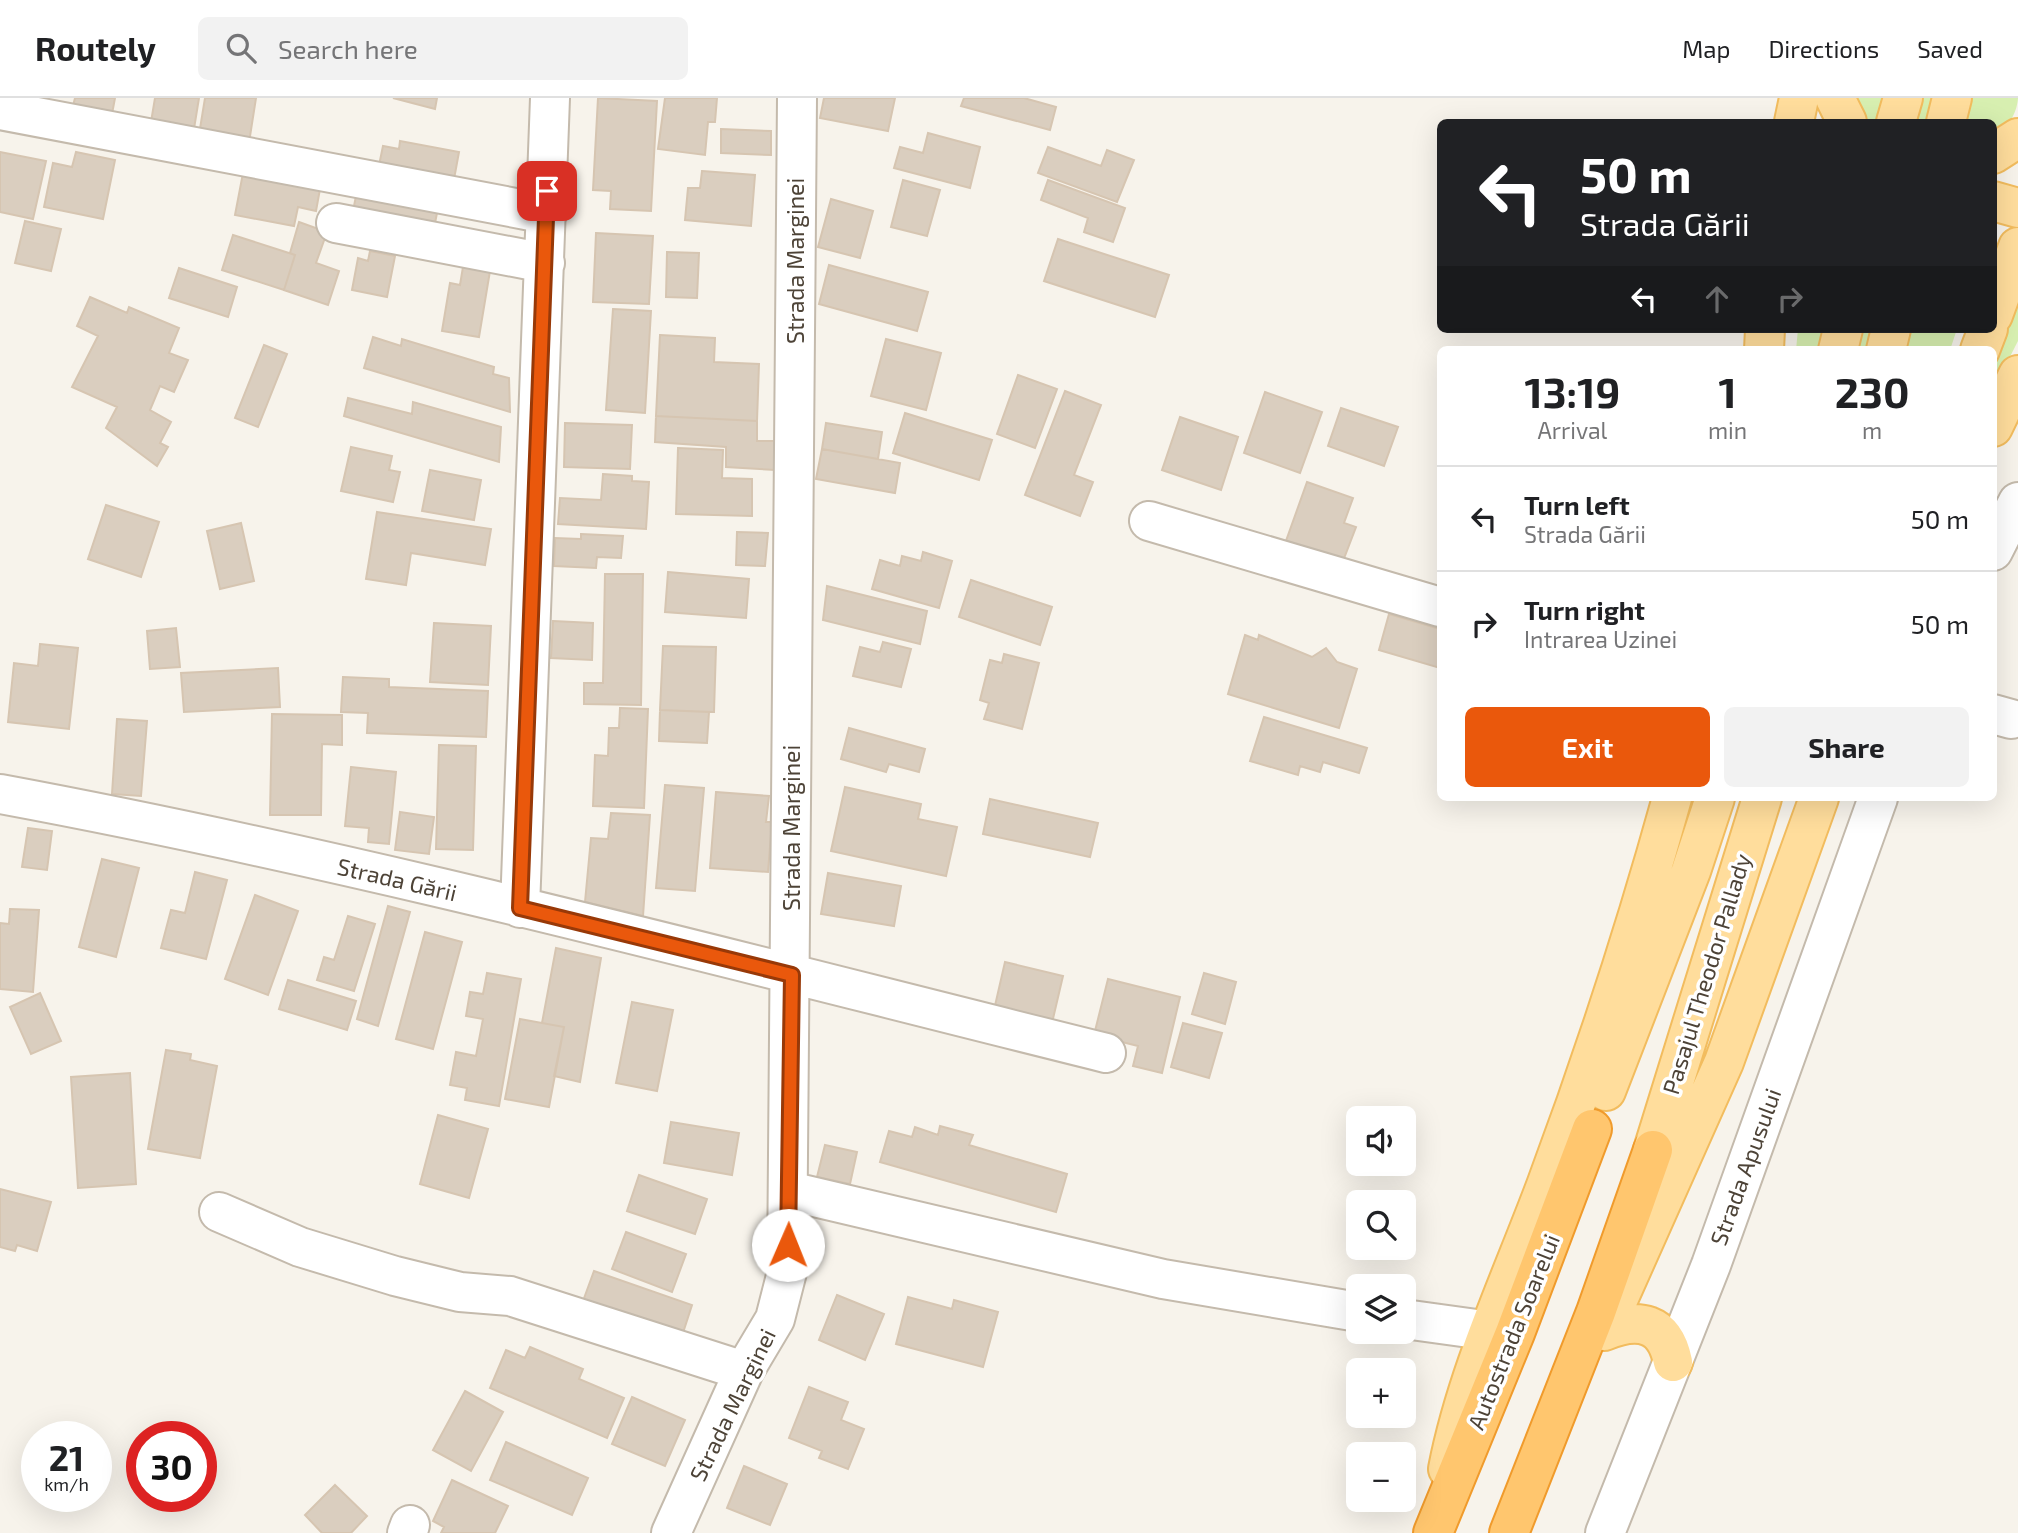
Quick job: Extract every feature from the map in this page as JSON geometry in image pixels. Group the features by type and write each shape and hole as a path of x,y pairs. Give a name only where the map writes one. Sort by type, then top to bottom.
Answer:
{"highway":[{"name":"Autostrada Soarelui","path":"1435,1528 1515,1333 1592,1129"},
{"path":"1509,1533 1552,1428 1653,1150"}],"main road":[{"path":"1795,119 1799,98"},
{"path":"1835,98 1846,119"},
{"path":"1897,119 1903,98"},
{"path":"1946,119 1952,98"},
{"path":"1997,151 2018,138"},
{"path":"1997,202 2018,208"},
{"path":"1997,303 2018,247"},
{"path":"1997,419 2018,375"},
{"path":"1435,1528 1460,1416 1586,1074 1671,801"},
{"name":"Pasajul Theodor Pallady","path":"1592,1129 1691,871 1713,801"},
{"name":"Pasajul Theodor Pallady","path":"1653,1150 1761,801"},
{"path":"1552,1428 1604,1331 1724,1062 1818,801"},
{"path":"1604,1331 1636,1322 1652,1327 1663,1336 1673,1362"}],"street":[{"path":"520,908 550,98"},
{"name":"Strada Marginei","path":"671,1533 744,1371 775,1319 787,1272 792,975 797,98"},
{"path":"0,110 547,214"},
{"path":"336,223 545,263"},
{"path":"1997,543 2018,502"},
{"path":"1149,521 1437,606"},
{"name":"Strada Gării","path":"0,794 228,841 520,908 1106,1053"},
{"name":"Strada Apusului","path":"1605,1533 1711,1265 1877,801"},
{"path":"789,1191 1163,1279 1346,1310"},
{"path":"219,1212 300,1247 460,1292 510,1296 744,1371"},
{"path":"1416,1321 1491,1331"}],"green space":[{"path":"1852,98 2018,98 2010,122 1997,138 1997,119 1860,119"},
{"path":"2018,291 2018,341 1997,382 1996,346"},
{"path":"1798,333 1956,333 1951,346 1796,346"}],"building":[{"path":"75,98 115,98 112,114 73,106"},
{"path":"155,98 199,98 192,141 149,134"},
{"path":"205,98 256,98 248,149 198,141"},
{"path":"393,98 437,98 435,109"},
{"path":"598,98 657,101 651,211 610,209 611,191 593,190"},
{"path":"665,98 717,98 715,122 708,122 705,155 658,149"},
{"path":"824,98 895,98 888,131 820,118"},
{"path":"964,98 1024,98 1056,107 1050,130 961,106"},
{"path":"721,129 771,131 771,155 721,153"},
{"path":"928,133 980,147 970,188 894,168 900,147 923,153"},
{"path":"400,141 459,152 452,190 377,175 383,146 399,149"},
{"path":"1048,147 1101,166 1107,150 1134,160 1117,202 1038,173"},
{"path":"0,152 46,161 33,219 0,212"},
{"path":"76,152 115,160 103,219 44,207 53,163 72,167"},
{"path":"702,171 755,175 751,226 685,220 688,188 700,188"},
{"path":"243,173 322,178 316,211 298,207 294,226 235,215"},
{"path":"903,180 940,190 927,236 891,227"},
{"path":"1048,180 1125,208 1113,242 1084,232 1088,218 1041,200"},
{"path":"358,186 439,203 433,233 352,216"},
{"path":"831,199 873,211 860,258 818,247"},
{"path":"25,221 61,229 51,271 15,263"},
{"path":"299,222 327,232 316,263 339,271 328,305 284,290 295,255 290,253"},
{"path":"596,233 653,236 649,304 593,302"},
{"path":"233,235 295,255 284,290 222,270"},
{"path":"1058,239 1169,275 1155,317 1044,281"},
{"path":"370,251 395,256 387,297 352,290 358,258 368,261"},
{"path":"667,252 699,253 697,298 666,297"},
{"path":"829,265 928,292 917,331 819,304"},
{"path":"463,267 490,271 479,337 442,331 450,283 460,285"},
{"path":"179,268 237,287 228,317 169,298"},
{"path":"90,297 127,313 129,307 179,328 169,353 188,360 174,392 160,386 150,410 171,422 160,443 168,447 157,466 106,428 117,407 72,387 98,336 77,326"},
{"path":"613,309 651,311 645,413 606,410"},
{"path":"660,335 715,338 714,362 759,364 757,421 656,416"},
{"path":"373,337 401,346 402,339 494,367 493,374 509,378 510,412 364,368"},
{"path":"886,339 941,353 926,410 871,396"},
{"path":"264,345 287,354 258,427 235,418"},
{"path":"1018,375 1057,389 1035,448 997,434"},
{"path":"1065,391 1101,405 1074,475 1093,482 1080,516 1025,495"},
{"path":"1265,392 1322,412 1300,473 1244,453"},
{"path":"348,398 412,414 413,402 501,427 499,462 344,416"},
{"path":"1341,408 1398,427 1384,466 1328,446"},
{"path":"905,413 992,440 979,480 893,453"},
{"path":"656,416 757,421 757,441 776,441 775,470 726,467 726,447 655,442"},
{"path":"1180,417 1238,437 1221,490 1162,470"},
{"path":"565,423 632,425 630,469 564,467"},
{"path":"826,423 882,432 878,459 822,449"},
{"path":"351,447 392,456 389,470 400,472 393,502 341,491"},
{"path":"678,448 723,450 722,478 752,479 752,516 676,514"},
{"path":"822,449 900,463 895,493 816,479"},
{"path":"430,470 481,480 474,520 422,511"},
{"path":"603,474 632,476 632,481 649,482 646,529 558,524 560,498 601,500"},
{"path":"1307,482 1353,498 1344,523 1356,527 1343,561 1286,541"},
{"path":"106,505 159,522 141,577 88,559"},
{"path":"377,512 491,529 485,565 411,553 406,585 366,579"},
{"path":"241,523 254,581 220,589 207,531"},
{"path":"737,532 768,533 765,566 736,565"},
{"path":"581,534 623,536 621,558 597,557 596,568 554,566 555,538 581,539"},
{"path":"923,552 952,561 939,608 872,589 880,560 900,566 902,556 921,561"},
{"path":"668,572 749,579 746,618 665,612"},
{"path":"605,574 643,574 641,705 584,704 584,683 603,683"},
{"path":"971,580 1052,607 1040,645 959,617"},
{"path":"827,586 927,611 920,644 823,620"},
{"path":"1389,614 1437,628 1437,667 1379,650"},
{"path":"553,621 593,623 592,660 551,658"},
{"path":"434,623 491,626 488,685 430,682"},
{"path":"176,628 180,667 150,669 147,631"},
{"path":"1245,635 1258,640 1259,635 1312,657 1326,648 1337,662 1357,669 1339,728 1228,694"},
{"path":"883,642 911,649 901,687 853,676 860,647 880,652"},
{"path":"40,644 78,648 69,729 8,722 14,663 38,666"},
{"path":"663,646 716,647 714,712 660,710"},
{"path":"1004,654 1039,663 1022,729 984,719 989,703 980,700 990,660 1002,663"},
{"path":"278,668 280,707 184,712 181,673"},
{"path":"343,677 389,679 389,687 488,691 486,737 367,733 368,713 341,712"},
{"path":"620,708 648,709 644,808 593,806 595,755 608,756 609,728 619,728"},
{"path":"660,710 709,712 707,743 659,741"},
{"path":"272,714 342,715 342,745 322,744 321,815 270,815"},
{"path":"1264,717 1367,748 1359,773 1323,762 1320,772 1300,766 1298,775 1250,761"},
{"path":"117,719 147,721 141,796 112,794"},
{"path":"849,728 925,749 919,772 889,764 886,772 841,759"},
{"path":"439,745 476,746 473,850 436,849"},
{"path":"351,767 396,772 389,844 368,842 369,828 345,826"},
{"path":"665,785 704,788 695,891 656,888"},
{"path":"845,787 921,804 918,819 957,827 946,876 831,851"},
{"path":"716,792 769,796 766,822 772,822 768,872 710,868"},
{"path":"990,799 1098,823 1090,857 983,834"},
{"path":"400,812 434,817 429,854 395,850"},
{"path":"611,813 650,815 643,916 585,902 591,838 608,839"},
{"path":"28,828 52,831 47,870 22,867"},
{"path":"102,859 139,868 116,957 79,947"},
{"path":"195,872 227,880 206,959 161,948 171,910 185,913"},
{"path":"828,873 901,886 894,926 821,914"},
{"path":"255,895 298,911 268,995 225,979"},
{"path":"388,906 410,912 378,1026 357,1019"},
{"path":"10,909 39,910 33,992 0,989 0,923 9,924"},
{"path":"348,916 375,924 354,991 317,980 324,957 334,960"},
{"path":"425,932 462,942 433,1049 396,1039"},
{"path":"556,948 601,958 580,1082 554,1076 564,1027 542,1023"},
{"path":"1005,962 1063,976 1052,1023 994,1010"},
{"path":"487,973 521,979 499,1106 465,1100 467,1088 450,1085 456,1052 476,1056 483,1019 466,1016 470,992 483,994"},
{"path":"1204,973 1236,982 1225,1024 1192,1014"},
{"path":"1108,979 1180,997 1162,1073 1133,1066 1138,1046 1094,1035"},
{"path":"288,980 356,1001 347,1030 279,1009"},
{"path":"40,993 61,1041 31,1054 10,1007"},
{"path":"632,1002 673,1010 657,1091 616,1083"},
{"path":"520,1019 564,1027 549,1107 505,1099"},
{"path":"1183,1023 1222,1033 1209,1078 1171,1067"},
{"path":"166,1050 191,1054 190,1060 217,1066 200,1158 148,1149"},
{"path":"130,1073 136,1184 78,1188 71,1077"},
{"path":"438,1115 488,1129 469,1198 420,1184"},
{"path":"671,1122 739,1133 732,1175 664,1163"},
{"path":"940,1126 973,1135 969,1145 1067,1174 1056,1212 880,1162 889,1131 912,1137 915,1127 938,1135"},
{"path":"825,1145 857,1152 850,1184 817,1177"},
{"path":"639,1175 707,1199 695,1234 627,1211"},
{"path":"0,1189 51,1202 37,1251 17,1245 15,1251 0,1247"},
{"path":"626,1232 686,1254 672,1292 612,1269"},
{"path":"594,1271 692,1305 681,1339 582,1304"},
{"path":"837,1295 884,1314 865,1360 819,1340"},
{"path":"908,1297 952,1309 954,1300 998,1312 983,1367 896,1344"},
{"path":"530,1347 583,1369 579,1379 624,1398 607,1438 490,1388 506,1350 525,1358"},
{"path":"809,1387 848,1402 841,1420 864,1429 848,1469 819,1458 822,1451 789,1438"},
{"path":"465,1391 503,1412 471,1471 433,1450"},
{"path":"632,1397 685,1420 665,1466 612,1444"},
{"path":"506,1442 588,1478 572,1515 490,1480"},
{"path":"744,1466 787,1484 770,1525 727,1508"},
{"path":"452,1480 508,1506 495,1533 441,1533 444,1527 433,1521"},
{"path":"335,1485 367,1516 351,1533 322,1533 305,1515"}],"route":[{"path":"547,191 520,908 792,975 788,1245"}]}
